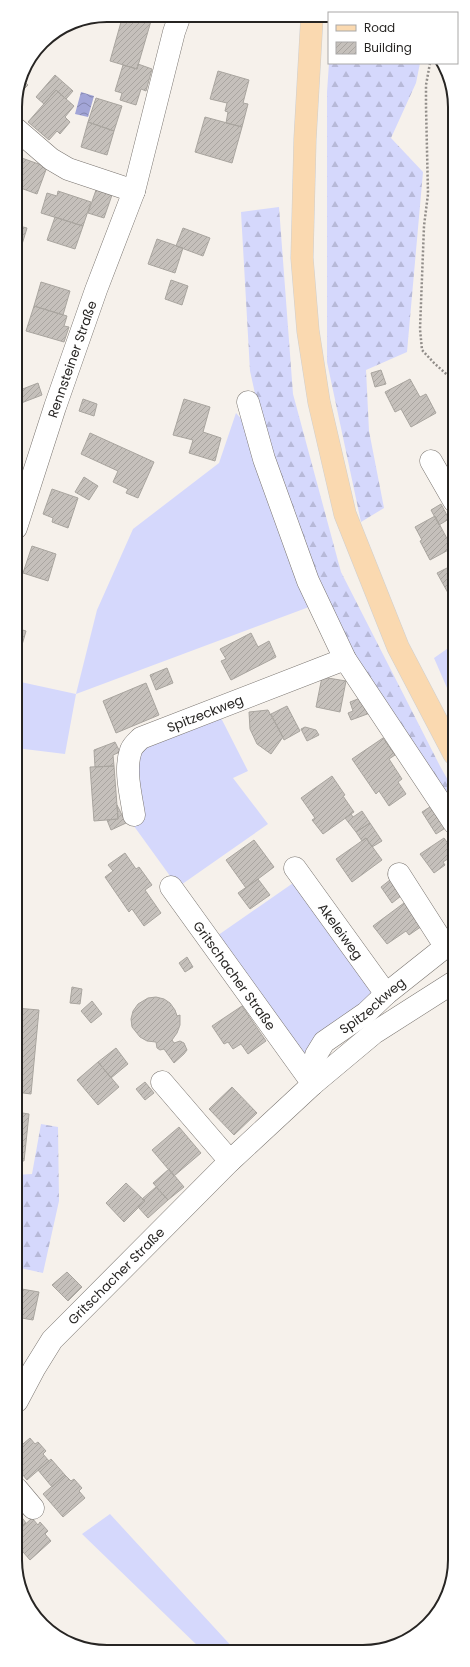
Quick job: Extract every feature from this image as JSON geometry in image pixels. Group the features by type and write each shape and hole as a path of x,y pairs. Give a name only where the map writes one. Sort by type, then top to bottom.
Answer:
{"main road":[{"path":"312,22 305,139 302,258 308,331 319,402 345,514 398,647 448,743"}],"street":[{"name":"Rennsteiner Straße","path":"22,510 65,378 96,290 134,192 178,22"},
{"path":"22,134 51,159 68,169 134,192"},
{"path":"248,402 264,459 308,581 345,659 448,814"},
{"path":"431,461 448,491"},
{"name":"Spitzeckweg","path":"134,815 129,786 129,764 131,749 141,738 345,659"},
{"name":"Akeleiweg","path":"295,868 386,994"},
{"path":"399,874 448,942"},
{"name":"Gritschacher Straße","path":"170,887 313,1084"},
{"name":"Spitzeckweg","path":"313,1084 316,1055 324,1042 366,1013 386,994 448,944"},
{"name":"Gritschacher Straße","path":"22,1390 52,1340 230,1161 313,1084 374,1033 448,986"},
{"path":"162,1082 230,1161"},
{"path":"22,1495 33,1508"}],"path":[{"path":"430,64 426,85 428,194 424,226 420,329 422,350 448,376"}],"green space":[{"path":"329,64 420,64 416,83 391,138 423,172 407,352 366,370 369,431 384,508 361,522 327,362 327,92"},
{"path":"279,207 293,394 341,572 448,780 448,802 350,655 313,577 268,452 250,371 241,212"},
{"path":"236,413 247,425 309,607 76,694 97,610 133,529 219,463"},
{"path":"448,648 448,690 434,658"},
{"path":"22,682 76,694 65,754 22,749"},
{"path":"218,712 248,771 233,778 268,824 178,887 131,822 135,769 144,746"},
{"path":"296,881 374,991 308,1058 214,938"},
{"path":"41,1124 58,1127 59,1201 43,1273 22,1268 22,1175 32,1174"},
{"path":"110,1514 230,1645 197,1645 82,1534"}],"water":[{"path":"81,92 94,96 88,117 75,114"}],"building":[{"path":"121,22 151,22 137,69 110,61"},
{"path":"138,64 152,69 146,91 141,89 136,105 120,100 122,93 115,91 123,65 137,69"},
{"path":"218,71 249,80 243,103 248,104 242,127 226,123 228,112 225,111 227,103 210,99"},
{"path":"55,75 73,91 66,99 56,90 44,104 36,97"},
{"path":"56,90 74,106 65,117 70,122 60,134 57,131 49,140 28,122"},
{"path":"96,98 122,106 114,131 88,122"},
{"path":"205,117 242,127 232,163 195,152"},
{"path":"88,122 114,131 107,155 81,147"},
{"path":"22,158 47,167 37,194 22,189"},
{"path":"96,190 112,195 104,218 88,213"},
{"path":"58,191 91,202 83,226 41,213 47,193 57,196"},
{"path":"55,217 83,226 75,249 47,240"},
{"path":"22,227 27,228 22,244"},
{"path":"183,228 210,238 203,256 176,246"},
{"path":"157,239 183,248 175,273 148,264"},
{"path":"171,280 188,286 182,305 165,299"},
{"path":"41,282 70,291 63,315 34,306"},
{"path":"34,306 67,316 64,326 69,327 64,342 26,331"},
{"path":"381,370 386,384 375,387 371,373"},
{"path":"410,379 420,397 426,394 436,413 411,427 401,409 395,412 385,392"},
{"path":"38,383 42,395 22,403 22,389"},
{"path":"83,399 97,404 94,416 79,411"},
{"path":"184,399 210,407 203,432 221,438 215,461 189,453 193,440 173,435"},
{"path":"90,433 154,462 138,498 126,493 128,489 113,482 118,471 81,454"},
{"path":"84,477 98,486 89,500 75,492"},
{"path":"52,489 78,498 68,528 52,522 53,518 43,514"},
{"path":"441,504 448,520 439,525 431,510"},
{"path":"435,516 448,540 448,550 430,560 420,541 422,540 415,527"},
{"path":"32,546 56,554 48,581 23,573"},
{"path":"447,568 448,570 448,593 437,573"},
{"path":"22,630 26,631 22,645"},
{"path":"251,633 258,647 269,641 276,657 231,680 221,661 226,659 220,649"},
{"path":"167,668 173,683 156,690 150,675"},
{"path":"322,677 346,681 340,712 316,707"},
{"path":"146,683 159,715 116,733 103,701"},
{"path":"363,697 370,713 351,720 348,713 353,711 350,702"},
{"path":"287,706 300,731 284,740 271,714"},
{"path":"268,710 283,737 271,754 257,744 250,729 249,712"},
{"path":"305,727 316,730 319,735 307,741 301,729"},
{"path":"383,738 395,755 389,759 402,779 398,782 406,794 389,806 379,791 376,794 352,759"},
{"path":"115,742 120,752 113,755 114,766 95,767 94,750"},
{"path":"114,766 118,819 94,821 90,767"},
{"path":"332,776 354,812 323,834 312,820 315,818 301,798"},
{"path":"117,805 126,823 111,830 107,820 118,819"},
{"path":"433,805 447,827 436,834 422,812"},
{"path":"362,811 370,823 356,832 345,818 351,814 353,817"},
{"path":"370,823 382,841 372,847 366,838 362,841 356,832"},
{"path":"366,838 382,860 352,882 336,859"},
{"path":"444,838 448,844 448,859 443,862 445,865 434,873 420,854"},
{"path":"254,840 274,867 246,888 226,860"},
{"path":"125,853 136,869 139,867 152,885 145,890 161,913 144,926 132,909 129,912 105,877 113,871 108,865"},
{"path":"395,876 406,892 392,903 381,887"},
{"path":"258,879 270,895 250,909 238,893"},
{"path":"408,900 425,924 409,935 406,931 387,944 373,926"},
{"path":"187,957 193,967 185,972 179,963"},
{"path":"72,987 82,989 80,1004 70,1003"},
{"path":"156,997 164,999 170,1003 177,1016 180,1015 180,1025 172,1040 174,1043 180,1041 184,1043 187,1050 174,1063 164,1049 160,1050 157,1048 156,1042 147,1041 140,1037 132,1027 131,1019 133,1011 138,1004 148,998"},
{"path":"92,1001 102,1014 91,1023 81,1011"},
{"path":"242,1006 266,1041 248,1054 241,1044 233,1049 228,1042 224,1044 212,1026"},
{"path":"22,1009 39,1010 31,1094 22,1093"},
{"path":"116,1048 128,1064 111,1078 98,1062"},
{"path":"98,1062 119,1087 98,1105 77,1080"},
{"path":"145,1082 154,1093 145,1100 136,1089"},
{"path":"232,1087 257,1113 234,1135 209,1109"},
{"path":"22,1113 29,1114 24,1161 22,1161"},
{"path":"179,1127 201,1153 174,1176 152,1150"},
{"path":"169,1169 184,1187 168,1200 153,1183"},
{"path":"126,1183 145,1201 124,1222 106,1203"},
{"path":"156,1187 168,1200 148,1218 138,1207 145,1201 142,1199"},
{"path":"67,1272 82,1287 68,1301 52,1285"},
{"path":"22,1289 39,1292 33,1320 22,1318"},
{"path":"30,1438 35,1444 38,1442 46,1451 43,1454 49,1461 27,1480 22,1474 22,1445"},
{"path":"51,1459 65,1475 52,1487 38,1470"},
{"path":"65,1475 71,1481 74,1479 82,1488 79,1491 85,1498 63,1517 43,1494"},
{"path":"22,1518 26,1523 22,1527"},
{"path":"32,1518 38,1525 40,1522 48,1531 45,1534 51,1541 30,1560 22,1551 22,1527"}]}
